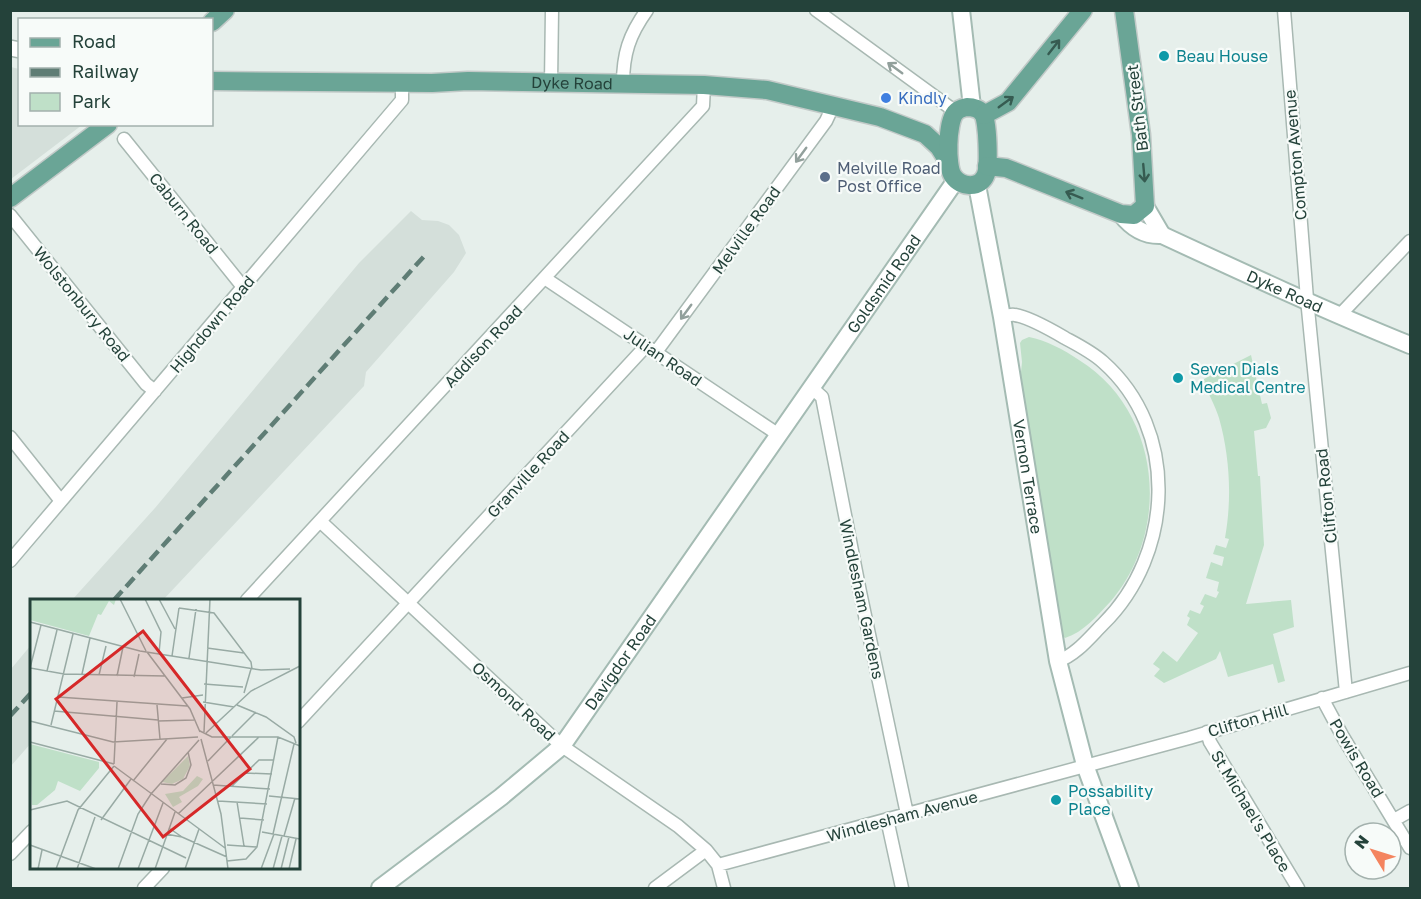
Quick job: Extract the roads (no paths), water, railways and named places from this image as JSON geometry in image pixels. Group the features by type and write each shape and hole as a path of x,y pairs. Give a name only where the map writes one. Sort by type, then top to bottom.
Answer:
{"main road":[{"path":"213,21 225,10"},
{"path":"961,10 966,114 952,172 963,185 977,184 986,175 987,166 986,121 966,114"},
{"path":"925,134 966,114 1008,102 1083,10"},
{"name":"Bath Street","path":"1124,10 1141,135 1145,206"},
{"name":"Dyke Road","path":"213,81 468,81 704,85 767,90 880,117 925,134 939,147 952,172"},
{"path":"10,198 105,126"},
{"name":"Dyke Road","path":"987,166 1006,168 1121,214 1130,225 1152,236 1162,235 1339,316 1410,345"},
{"name":"Goldsmid Road","path":"812,388 952,172"},
{"name":"Vernon Terrace","path":"977,184 1002,317 1058,661 1085,765 1130,888"},
{"path":"1121,214 1134,216 1145,206 1162,235"},
{"name":"Davigdor Road","path":"380,888 501,797 562,746 812,388"}],"street":[{"path":"551,83 552,10"},
{"path":"623,84 623,59 635,27 647,10"},
{"path":"816,10 966,114"},
{"name":"Compton Avenue","path":"1284,10 1306,299"},
{"name":"Highdown Road","path":"10,561 402,100 402,82"},
{"name":"Addison Road","path":"248,599 546,279 703,106 704,85"},
{"name":"Melville Road","path":"651,349 826,121 833,106"},
{"name":"Caburn Road","path":"124,139 243,287"},
{"name":"Wolstonbury Road","path":"10,215 146,384 155,391"},
{"path":"1339,316 1410,241"},
{"name":"Julian Road","path":"546,279 779,435"},
{"name":"Clifton Road","path":"1306,299 1346,692"},
{"path":"1002,317 1015,315 1048,328 1102,361 1124,386 1139,411 1157,462 1159,512 1152,546 1144,565 1120,606 1072,654 1058,661"},
{"name":"Granville Road","path":"300,720 651,349"},
{"name":"Windlesham Gardens","path":"812,388 822,397 907,814"},
{"path":"10,437 61,501"},
{"name":"Osmond Road","path":"321,522 562,746 663,815 706,850 718,865"},
{"name":"Clifton Hill","path":"1085,765 1410,673"},
{"name":"Powis Road","path":"1322,698 1342,737 1410,848"},
{"name":"St Michael's Place","path":"1207,732 1210,742 1298,888"},
{"name":"Windlesham Avenue","path":"718,865 1085,765"},
{"path":"1394,820 1410,811"},
{"path":"887,819 902,888"},
{"path":"10,854 30,833"},
{"path":"655,888 706,850"},
{"path":"718,865 724,888"},
{"path":"144,888 161,869"}],"railway":[{"path":"115,599 427,253"},
{"path":"10,716 30,694"}],"place":[{"name":"Beau House","path":"1164,56"},
{"name":"Kindly","path":"886,98"},
{"name":"Melville Road Post Office","path":"825,177"},
{"name":"Seven Dials Medical Centre","path":"1178,378"},
{"name":"Possability Place","path":"1056,800"}]}
